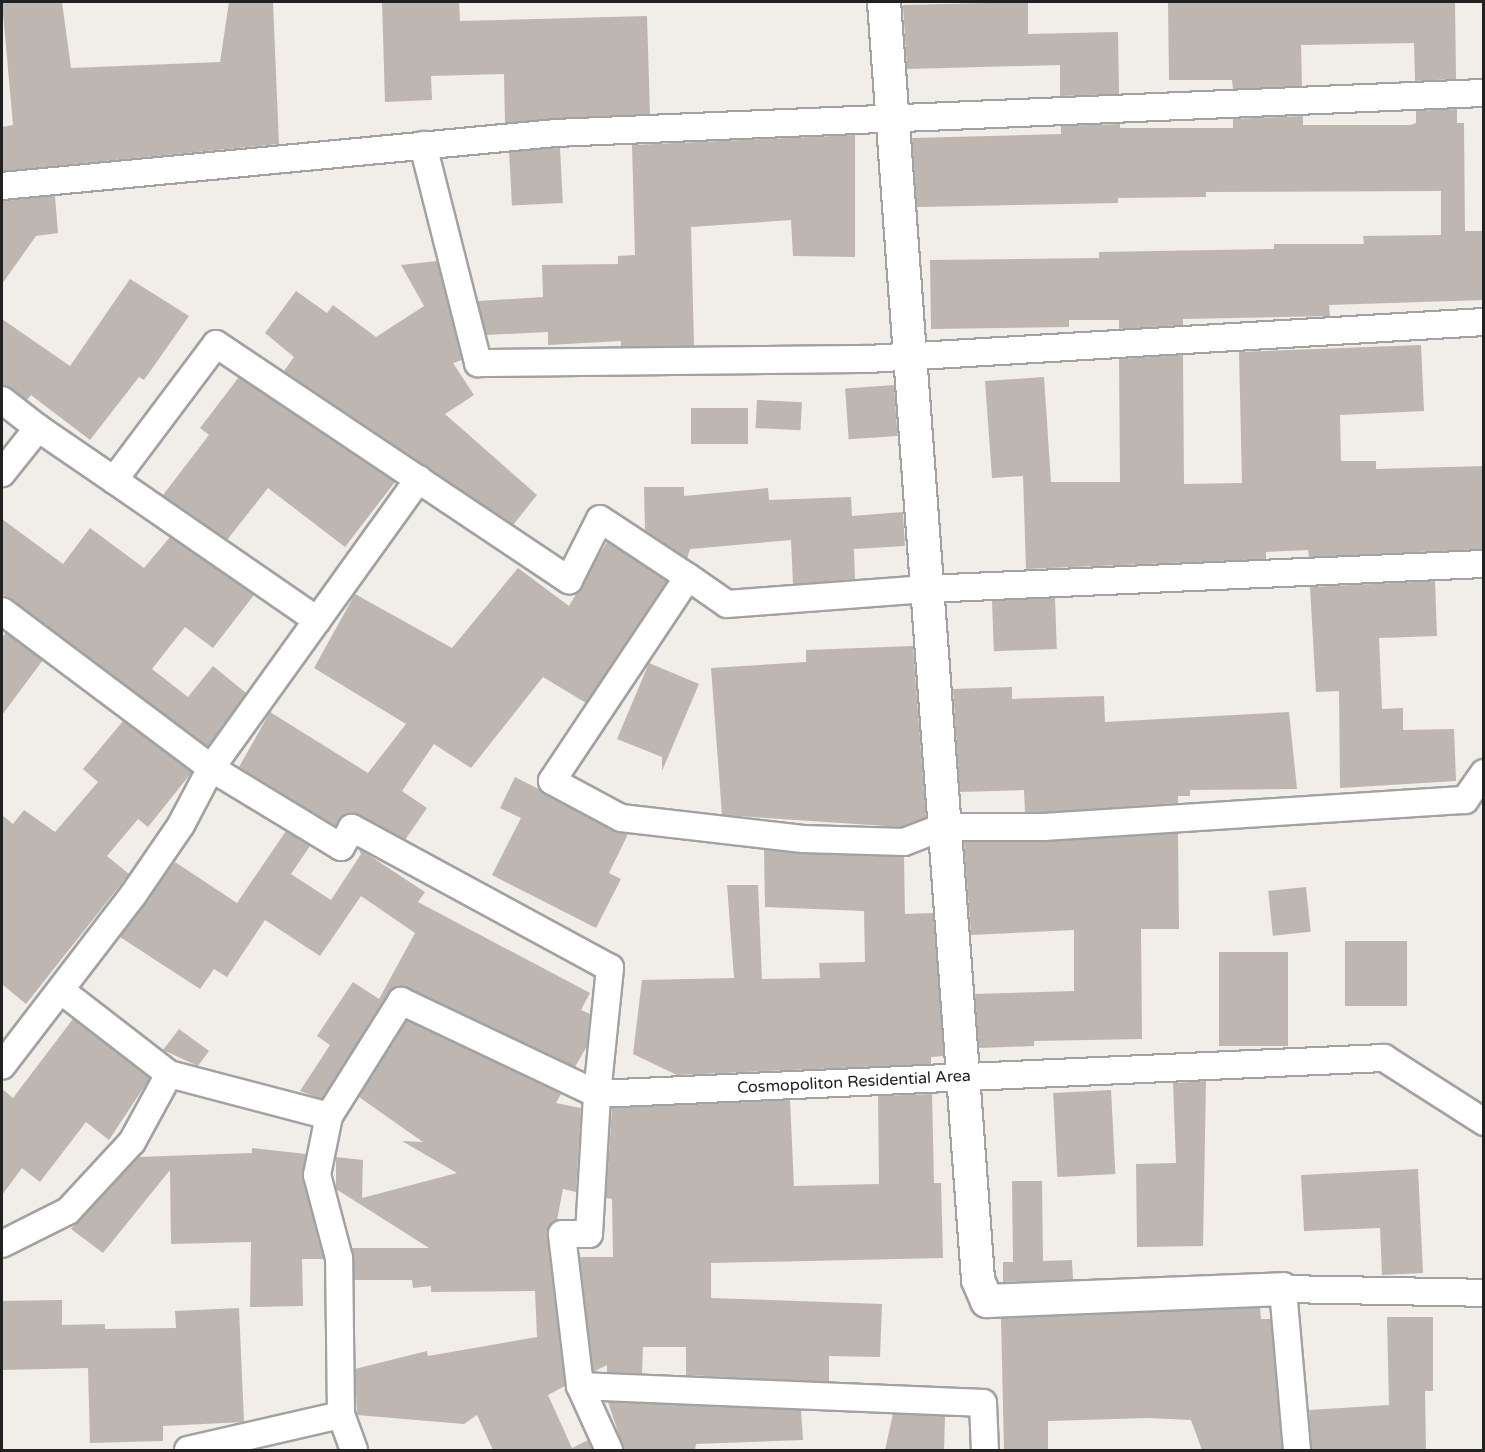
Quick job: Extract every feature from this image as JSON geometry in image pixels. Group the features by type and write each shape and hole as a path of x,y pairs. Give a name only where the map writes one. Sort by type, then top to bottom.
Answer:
{"street":[{"path":"884,2 908,357 943,827 965,1077 978,1280 987,1301 1283,1289 1484,1293"},
{"path":"2,186 423,145 892,118 1484,93"},
{"path":"423,145 478,363 908,357 1484,322"},
{"path":"114,480 216,344 569,580 600,519 727,604 926,589 1484,564"},
{"path":"2,400 38,428 317,620"},
{"path":"2,473 38,428"},
{"path":"2,1065 63,992 181,825 211,768 419,479"},
{"path":"688,577 552,781 621,818 803,839 904,842 943,827 1045,827 1465,800 1484,773"},
{"path":"2,611 211,768 341,847 352,828 610,968 597,1094 589,1234 562,1234 580,1386 609,1450"},
{"path":"63,992 169,1074 329,1116"},
{"path":"354,1450 341,1415 339,1258 317,1175 329,1116 401,1001 597,1094"},
{"name":"Cosmopoliton Residential Area","path":"597,1094 1384,1058 1484,1122"},
{"path":"2,1245 68,1211 132,1142 169,1074"},
{"path":"1283,1289 1297,1450"},
{"path":"580,1386 983,1403 985,1450"},
{"path":"188,1450 341,1415"}],"building":[{"path":"2,2 62,2 71,68 220,62 229,2 273,2 279,144 2,171 2,127 13,125"},
{"path":"382,2 459,2 460,21 647,16 650,114 505,123 504,74 431,76 432,100 385,102"},
{"path":"1028,2 1028,34 1118,32 1119,94 1060,96 1060,65 907,69 903,5"},
{"path":"1168,2 1455,2 1456,79 1415,81 1414,43 1301,45 1302,86 1233,89 1232,80 1169,80"},
{"path":"1457,109 1457,123 1464,123 1465,231 1484,231 1484,300 1329,305 1330,316 1183,319 1183,325 1119,329 1119,320 1069,320 1069,327 931,329 930,260 1099,258 1099,252 1274,249 1274,244 1364,244 1363,236 1441,235 1441,191 1206,192 1206,197 1118,198 1118,203 917,207 912,138 1061,134 1061,126 1120,124 1120,128 1233,128 1233,119 1303,116 1303,125 1410,125 1416,123 1416,111"},
{"path":"855,135 855,257 793,256 791,220 691,227 694,346 621,347 621,341 548,345 548,332 486,335 478,301 543,297 542,265 618,264 618,256 635,255 632,145"},
{"path":"560,148 563,203 512,206 509,151"},
{"path":"55,196 58,233 36,236 2,284 2,201"},
{"path":"437,261 462,360 453,363 474,395 445,414 537,495 513,525 284,371 294,357 265,333 296,291 327,313 333,305 376,337 424,306 401,265"},
{"path":"130,279 189,316 144,380 139,377 90,440 31,395 27,400 2,385 2,319 70,366"},
{"path":"1421,345 1424,411 1340,415 1341,461 1376,461 1376,469 1484,466 1484,549 1309,557 1308,550 1266,552 1266,559 1026,569 1023,476 992,478 985,381 1044,377 1051,482 1120,482 1119,359 1183,355 1184,484 1242,483 1239,352"},
{"path":"239,377 395,482 345,547 268,488 227,540 163,495 209,435 200,428"},
{"path":"894,385 898,436 849,439 845,388"},
{"path":"757,400 802,402 800,430 756,428"},
{"path":"691,408 748,408 748,444 691,444"},
{"path":"644,487 684,487 684,496 768,488 769,500 851,497 852,516 903,512 905,546 854,549 855,579 793,584 791,540 690,549 687,559 645,530"},
{"path":"2,519 63,564 90,528 144,568 170,537 254,595 213,648 185,627 152,669 188,697 213,666 246,693 208,747 2,594"},
{"path":"607,542 667,581 586,703 543,677 471,768 434,744 402,791 427,808 405,840 352,813 336,826 239,767 270,712 368,773 406,724 314,668 355,594 452,648 518,568 569,606"},
{"path":"1435,581 1437,636 1379,638 1382,709 1403,708 1403,730 1454,729 1456,781 1340,788 1339,691 1316,692 1310,587"},
{"path":"1055,598 1057,649 994,651 992,600"},
{"path":"6,632 43,660 2,715 2,638"},
{"path":"913,646 926,818 901,827 722,815 711,668 806,662 806,650"},
{"path":"649,663 699,684 662,771 662,757 617,739"},
{"path":"1012,687 1012,699 1104,696 1105,722 1289,712 1297,789 1190,790 1190,796 1178,796 1178,803 1045,812 1025,812 1024,790 960,792 953,689"},
{"path":"123,721 192,772 148,827 138,819 107,856 129,874 26,1004 2,984 2,815 13,824 24,810 55,832 98,782 83,769"},
{"path":"515,777 628,834 609,873 621,879 596,928 492,875 521,818 500,808"},
{"path":"286,831 310,846 291,874 331,900 361,854 358,848 425,892 418,902 590,993 581,1010 590,1014 587,1046 575,1067 400,986 388,993 322,1099 300,1091 330,1045 317,1036 353,982 379,999 415,933 361,896 320,956 265,920 227,977 214,969 200,989 120,937 175,862 237,903"},
{"path":"1178,833 1179,929 1141,929 1142,1039 1034,1041 1034,1046 979,1048 975,994 1074,991 1074,930 971,935 964,842"},
{"path":"764,850 904,857 905,914 933,913 944,1056 931,1057 931,1064 677,1075 633,1054 642,980 734,978 727,885 758,885 762,979 820,978 819,963 865,962 864,911 765,907"},
{"path":"1306,887 1311,932 1273,936 1268,891"},
{"path":"1345,941 1407,941 1407,1006 1345,1006"},
{"path":"1219,952 1288,952 1288,1046 1219,1046"},
{"path":"73,1019 150,1078 109,1140 86,1122 40,1182 22,1168 2,1195 2,1089 13,1098"},
{"path":"407,1020 561,1094 556,1103 581,1108 576,1192 563,1189 557,1220 547,1235 565,1386 548,1395 572,1448 588,1440 593,1450 493,1450 477,1415 464,1424 357,1415 355,1369 427,1351 428,1356 537,1337 535,1291 431,1292 431,1286 413,1288 412,1280 354,1280 352,1248 429,1248 336,1189 336,1157 363,1160 362,1198 457,1173 402,1141 423,1142 359,1097"},
{"path":"179,1029 209,1051 198,1066 163,1050"},
{"path":"1206,1081 1203,1246 1137,1247 1136,1164 1176,1163 1173,1083"},
{"path":"1111,1090 1115,1174 1057,1177 1053,1093"},
{"path":"932,1094 934,1183 941,1183 943,1258 711,1263 711,1298 882,1304 880,1357 829,1356 829,1382 686,1375 686,1347 643,1347 642,1374 607,1372 607,1365 593,1372 580,1257 613,1257 612,1199 606,1198 612,1108 790,1100 794,1186 879,1184 878,1096"},
{"path":"252,1148 306,1154 303,1179 324,1259 302,1259 303,1306 250,1307 251,1242 171,1244 170,1170 103,1253 71,1229 138,1157 252,1153"},
{"path":"1418,1169 1423,1273 1382,1275 1380,1228 1304,1231 1301,1175"},
{"path":"1012,1181 1042,1181 1043,1261 1072,1260 1073,1280 1003,1282 1003,1262 1013,1262"},
{"path":"62,1300 62,1325 105,1324 105,1329 176,1328 175,1311 239,1308 244,1422 163,1426 163,1441 90,1443 88,1368 2,1370 2,1301"},
{"path":"1260,1308 1261,1319 1271,1319 1282,1450 1202,1450 1191,1420 1148,1418 1048,1421 1048,1450 1004,1450 1001,1318"},
{"path":"1387,1317 1433,1317 1433,1391 1425,1391 1426,1450 1312,1450 1309,1410 1389,1405"},
{"path":"608,1402 801,1410 803,1440 696,1444 695,1450 624,1450"},
{"path":"893,1414 945,1416 944,1450 885,1450"}]}
